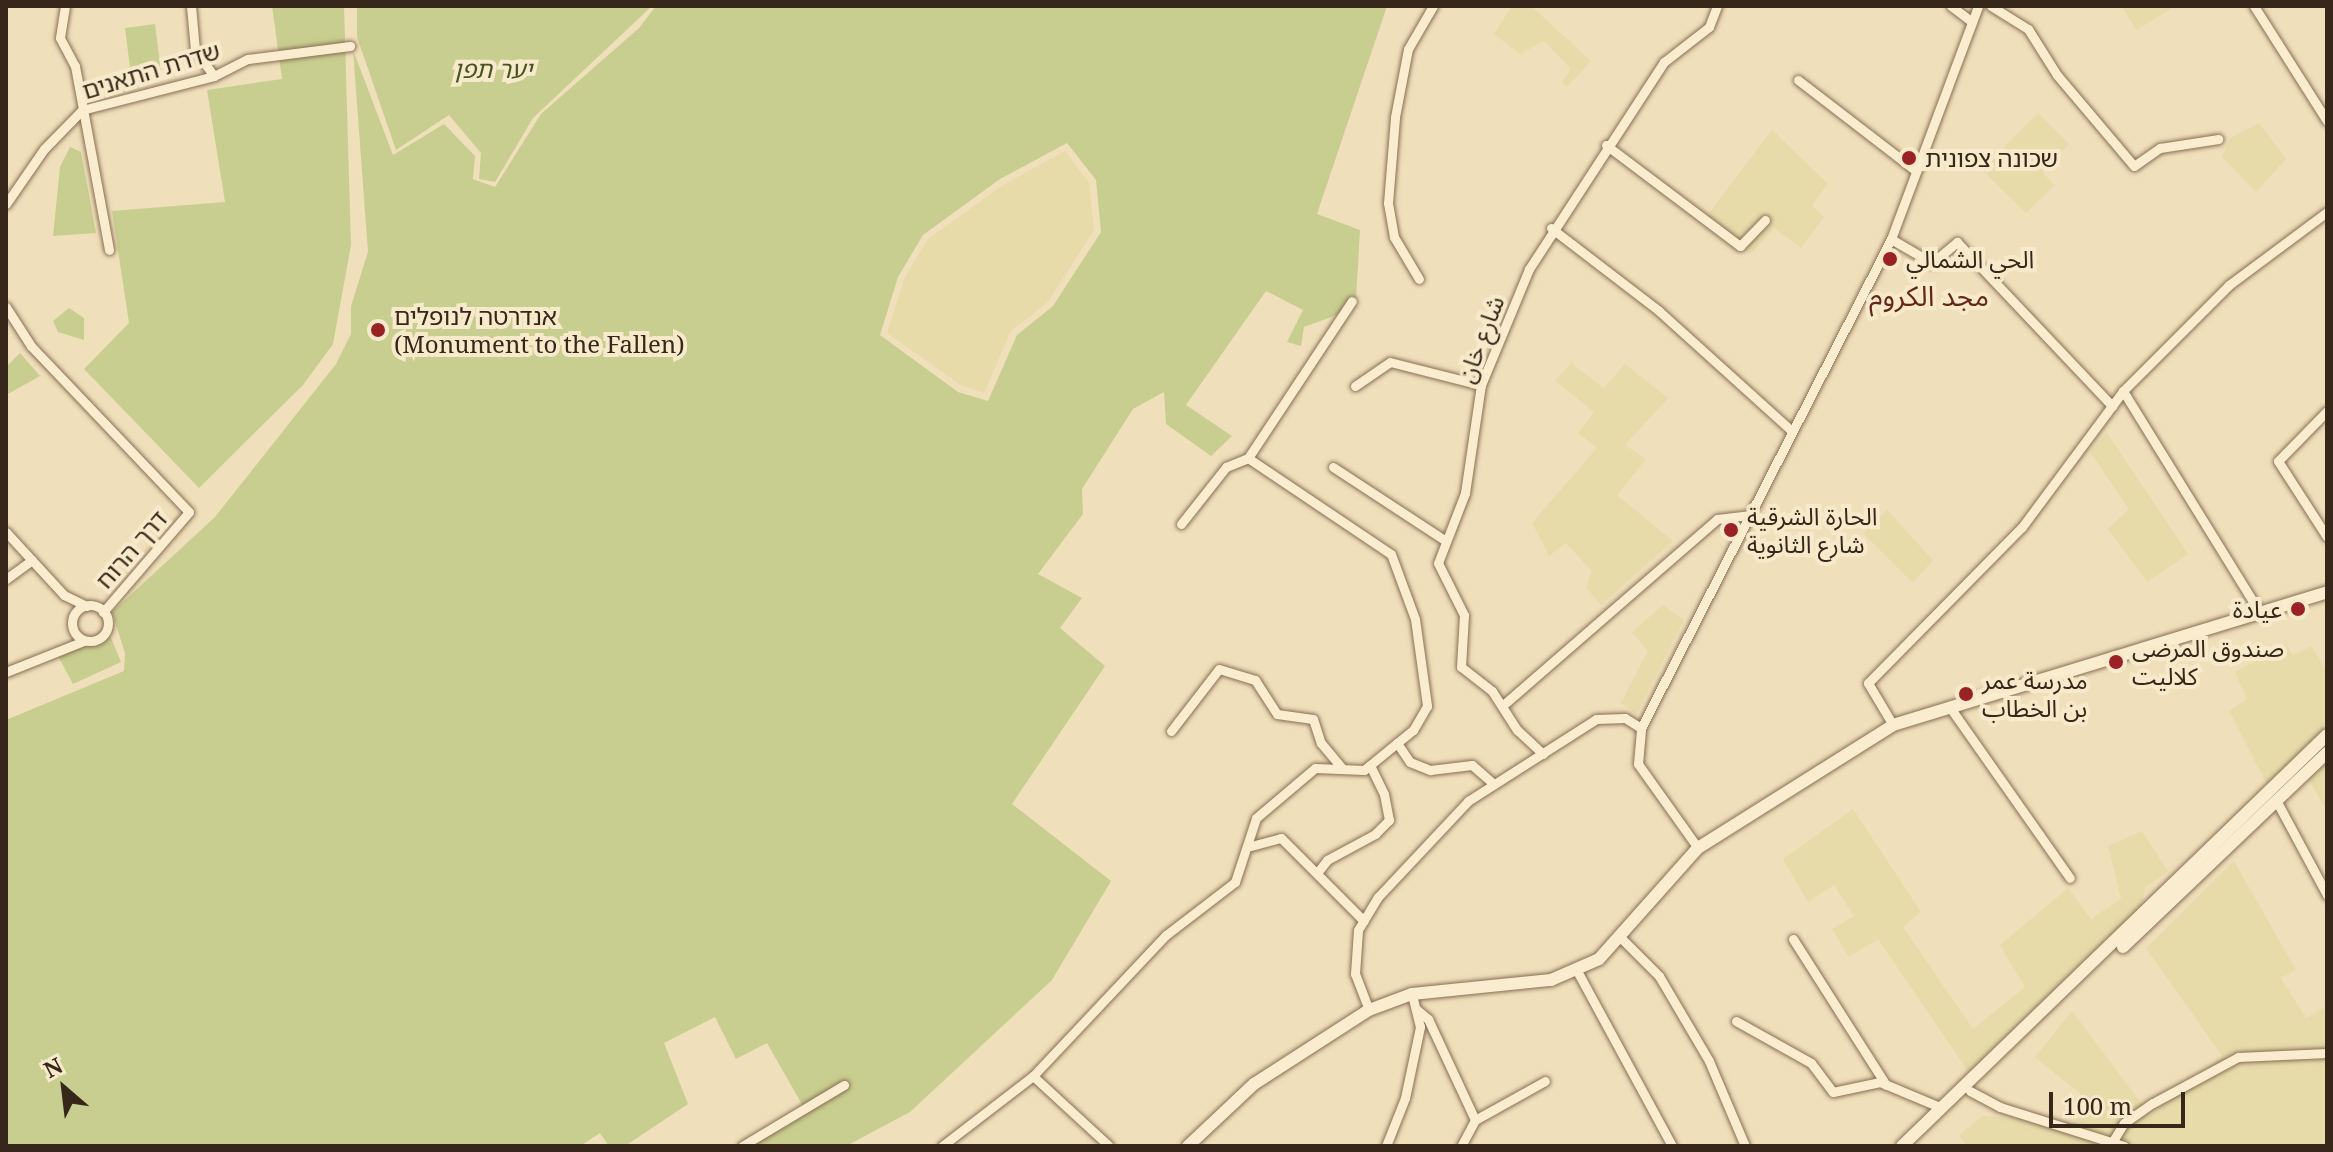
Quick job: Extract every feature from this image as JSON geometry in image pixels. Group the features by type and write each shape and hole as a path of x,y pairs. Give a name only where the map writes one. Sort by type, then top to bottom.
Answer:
{"street":[{"path":"65,6 60,38 75,66 109,250"},
{"path":"191,6 195,50 214,76"},
{"path":"1419,279 1394,237 1388,203 1395,117 1408,49 1433,6"},
{"name":"شارع خان","path":"1543,754 1492,691 1461,667 1464,615 1438,563 1465,493 1481,385 1551,228 1664,62 1709,27 1717,6"},
{"path":"1951,6 1972,22"},
{"path":"1698,848 1638,764 1641,728 1891,239 1978,6"},
{"path":"1991,6 2028,29 2057,75 2134,166 2160,148 2218,139"},
{"path":"2254,6 2327,121"},
{"name":"שדרת התאנים","path":"6,204 44,149 82,110 214,76 248,59 350,46"},
{"path":"1798,80 1916,171"},
{"path":"1606,145 1740,246 1765,220"},
{"path":"1893,725 1868,683 2022,527 2123,391 2229,285 2327,212"},
{"path":"1551,228 1659,311 1792,431"},
{"path":"1891,239 1932,263 1957,242 2112,406"},
{"path":"1181,524 1226,467 1248,458 1352,301"},
{"name":"דרך הרוח","path":"6,307 31,346 189,512 103,612"},
{"path":"1355,386 1390,362 1481,385"},
{"path":"2123,391 2260,613"},
{"path":"2327,411 2278,461 2327,537"},
{"path":"942,1146 1033,1076 1166,935 1235,882 1251,846 1256,818 1315,768 1343,769 1370,765 1413,730 1427,706 1415,619 1391,554 1248,458"},
{"path":"1333,467 1446,541"},
{"path":"1502,706 1717,519 1749,515"},
{"path":"6,532 64,595 103,612 104,634 57,649 6,672"},
{"path":"6,579 32,560"},
{"path":"1188,1146 1254,1084 1369,1010 1412,994 1501,988 1551,980 1599,959 1698,848 1893,725 2327,592"},
{"path":"64,595 74,632 85,641"},
{"path":"57,649 72,620 87,606"},
{"path":"1171,731 1219,669 1255,680 1277,714 1313,719 1321,743 1343,769"},
{"path":"1949,706 2070,878"},
{"path":"1369,1010 1355,974 1354,953 1364,921 1378,897 1468,801 1596,719 1625,718 1641,728"},
{"path":"1902,1146 2327,735"},
{"path":"1397,743 1410,762 1430,770 1472,765 1494,784"},
{"path":"1911,1146 2327,753"},
{"path":"1317,873 1327,860 1375,834 1389,820 1384,794 1370,765"},
{"path":"2277,802 2327,895"},
{"path":"1251,846 1281,838 1364,921"},
{"path":"1619,936 1666,988 1709,1061 1745,1146"},
{"path":"1793,939 1886,1085"},
{"path":"1576,969 1672,1146"},
{"path":"1386,1146 1405,1098 1420,1027 1412,994"},
{"path":"1416,1009 1428,1019 1475,1120"},
{"path":"1736,1021 1811,1063 1833,1092 1886,1085 1942,1108"},
{"path":"2113,1141 2124,1123 2153,1103 2238,1057 2327,1053"},
{"path":"1033,1076 1109,1146"},
{"path":"1461,1146 1475,1120 1545,1081"},
{"path":"742,1146 844,1085"},
{"path":"1970,1091 2000,1107 2124,1146"}],"shaded area":[{"path":"1512,6 1531,6 1591,61 1567,87 1562,82 1571,69 1544,41 1520,54 1494,34"},
{"path":"2121,6 2175,6 2137,30"},
{"path":"2038,113 2069,144 2042,172 2055,185 2026,213 1982,170"},
{"path":"2259,123 2286,159 2256,192 2222,157 2230,138"},
{"path":"1772,130 1828,184 1812,205 1824,217 1801,248 1774,228 1751,254 1706,217"},
{"path":"1065,151 1089,183 1094,230 1048,302 1011,331 984,393 961,385 887,333 904,279 928,239 1003,185"},
{"path":"1571,363 1604,388 1625,364 1668,398 1625,445 1646,459 1617,495 1673,541 1601,605 1586,587 1592,571 1566,543 1549,556 1532,523 1597,448 1578,433 1594,412 1555,381"},
{"path":"2107,433 2188,554 2147,582 2108,529 2129,509 2090,452"},
{"path":"1887,510 1933,560 1913,583 1863,533"},
{"path":"1663,605 1684,620 1636,715 1621,703 1648,651 1632,632"},
{"path":"2286,644 2293,655 2312,646 2327,673 2327,728 2268,786 2229,711 2247,699 2235,672"},
{"path":"2327,763 2327,811 2309,780"},
{"path":"1853,809 1921,912 1903,927 1973,1029 2025,987 2000,945 2068,888 2091,919 2121,899 2108,846 2142,831 2168,871 2146,887 2139,913 1972,1077 1878,939 1849,957 1832,929 1854,916 1834,885 1808,902 1783,859"},
{"path":"2234,861 2296,970 2281,978 2306,1018 2327,1006 2327,1146 1967,1146 1959,1135 1983,1116 2044,1120 2069,1132 2088,1100 2035,1057 2072,1011 2150,1115 2222,1056 2146,948"}],"green space":[{"path":"272,6 344,6 351,245 333,344 303,385 199,488 84,369 129,323 112,211 225,202 207,90 282,79"},
{"name":"יער תפן","path":"357,6 652,6 533,118 495,182 479,179 481,153 449,115 396,150 357,37"},
{"path":"656,6 1387,6 1317,214 1360,230 1356,300 1337,315 1304,327 1301,346 1287,342 1303,310 1266,291 1186,405 1232,436 1211,456 1166,424 1164,392 1133,409 1082,489 1083,514 1038,574 1082,598 1060,628 1105,666 1012,804 1111,881 1052,980 910,1112 846,1146 752,1146 807,1113 767,1043 736,1059 715,1017 664,1043 688,1104 625,1146 609,1146 600,1133 580,1146 6,1146 6,720 124,671 125,653 112,612 215,517 336,364 351,334 351,306 368,252 353,50 393,155 444,124 475,156 473,179 495,187 541,114 639,28","holes":["1067,143 1096,180 1101,232 1053,306 1017,335 988,401 958,392 880,335 898,277 923,235 1000,179"]},
{"path":"155,24 161,71 131,75 125,28"},
{"path":"70,147 81,152 96,233 53,236 60,167"},
{"path":"69,308 84,318 84,340 58,332 53,321"},
{"path":"20,353 40,376 6,395 6,367"},
{"path":"109,633 121,662 73,684 58,656 82,644 98,645"}],"place":[{"name":"שכונה צפונית","path":"1909,158"},
{"name":"الحي الشمالي","path":"1890,259"},
{"name":"אנדרטה לנופלים (Monument to the Fallen)","path":"378,330"},
{"name":"الحارة الشرقية شارع الثانوية","path":"1731,530"},
{"name":"عيادة","path":"2298,609"},
{"name":"صندوق المرضى كلاليت","path":"2116,662"},
{"name":"مدرسة عمر بن الخطاب","path":"1966,694"}],"district":[{"name":"مجد الكروم","path":"1929,295"}]}
